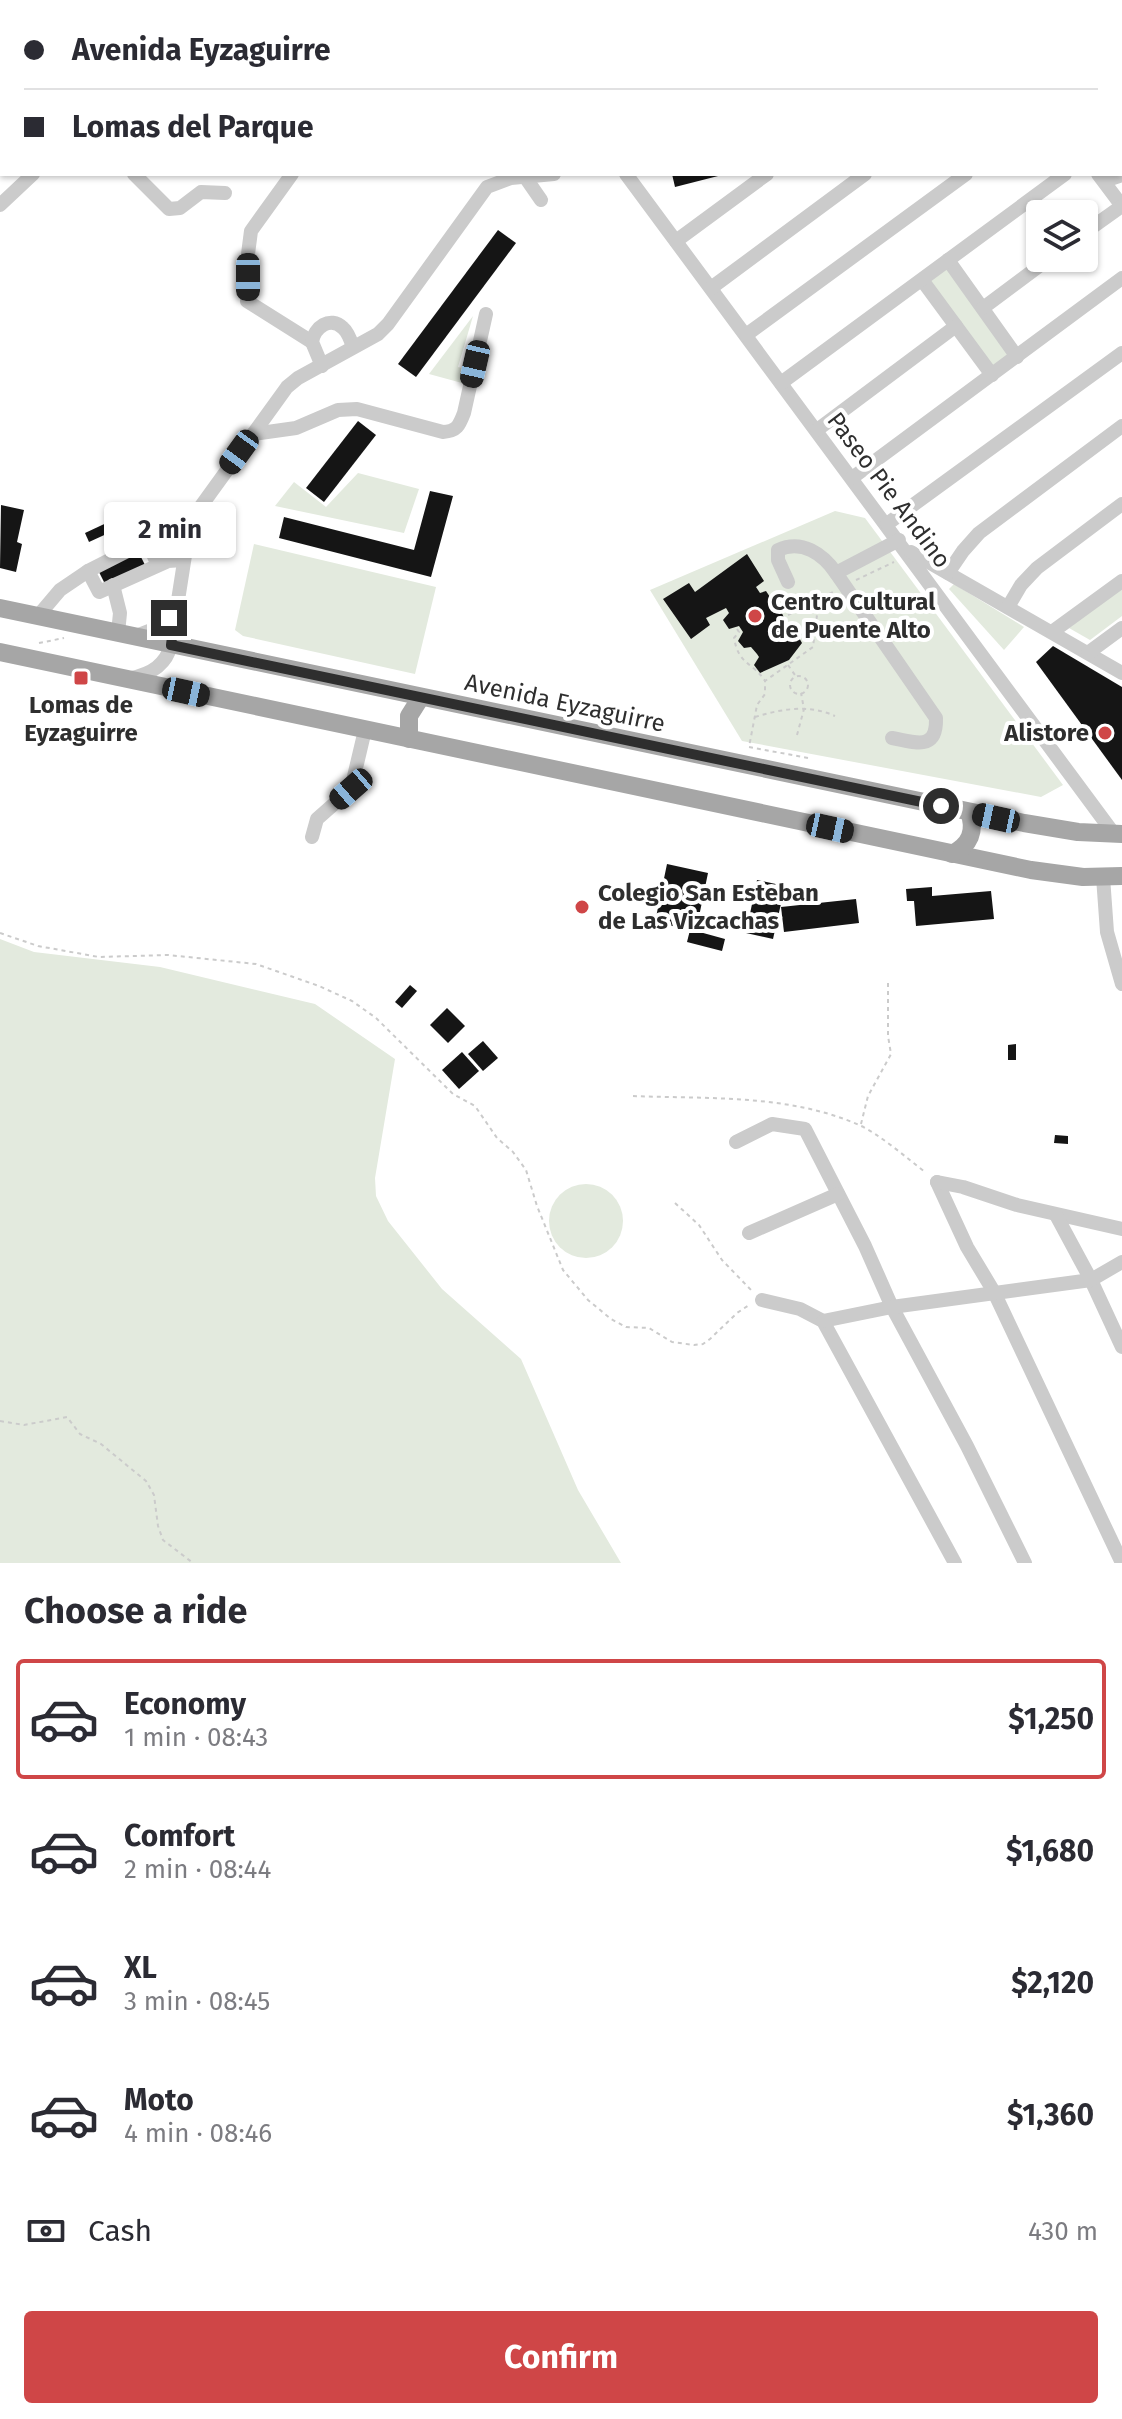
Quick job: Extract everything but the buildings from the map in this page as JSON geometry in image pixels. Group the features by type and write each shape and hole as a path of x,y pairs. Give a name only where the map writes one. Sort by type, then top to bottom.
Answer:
{"main road":[{"name":"Avenida Eyzaguirre","path":"0,608 969,812 1060,830 1118,834"},
{"path":"0,652 952,854 1056,875 1113,877"},
{"path":"409,739 409,716 421,697"},
{"path":"952,854 964,846 972,834 969,812"}],"street":[{"path":"0,205 31,176"},
{"path":"136,176 169,209 180,208 201,192 225,193"},
{"path":"291,176 251,231 247,301 312,342 322,366"},
{"path":"126,679 160,666 171,645 189,530 196,513 287,387 378,334 487,187 519,176"},
{"path":"524,176 541,200"},
{"name":"Paseo Pie Andino","path":"627,176 1118,834"},
{"path":"676,241 764,176"},
{"path":"711,288 862,176"},
{"path":"746,335 963,176"},
{"path":"781,383 1062,176"},
{"path":"1098,223 1122,206 1101,178"},
{"path":"948,260 1017,357"},
{"path":"983,308 1031,272"},
{"path":"852,478 1122,278"},
{"path":"922,280 992,375"},
{"path":"253,434 296,428 338,410 357,409 443,432 454,431 464,413 486,314"},
{"path":"312,342 316,330 332,322 343,328 353,347"},
{"path":"817,430 956,326"},
{"path":"887,524 1122,353"},
{"path":"948,573 979,533 1122,426"},
{"path":"1008,607 1031,573 1122,504"},
{"path":"38,616 60,590 88,571 147,541 158,565"},
{"path":"788,582 778,560 778,550 787,546 803,548 824,557 936,718 936,731 931,740 923,744 892,738"},
{"path":"839,580 904,548 1122,673"},
{"path":"88,571 99,592 168,561 184,560"},
{"path":"1052,632 1122,581"},
{"path":"113,585 126,635 159,627 176,607"},
{"path":"1088,653 1122,628"},
{"path":"312,837 317,819 351,789 365,730"},
{"path":"1113,877 1107,932 1122,984"},
{"path":"736,1142 772,1124 805,1129 892,1307 967,1446 1025,1563"},
{"path":"937,1182 1056,1215 1122,1229"},
{"path":"937,1182 967,1247 994,1292 1122,1563"},
{"path":"749,1233 838,1194"},
{"path":"1056,1215 1122,1347"},
{"path":"823,1321 892,1307 1091,1280 1122,1262"},
{"path":"762,1300 800,1309 823,1321 955,1563"}],"path":[{"path":"788,615 819,599 839,580 904,548"},
{"path":"765,681 813,647 819,599"},
{"path":"22,657 27,645 72,637 72,624"},
{"path":"737,629 739,632 734,638 736,649 744,662 765,681 765,694 757,705 749,747 808,758"},
{"path":"788,665 807,684 801,693 804,709 797,735"},
{"path":"796,676 790,687 793,692 801,693"},
{"path":"755,717 773,711 804,709 835,716"},
{"path":"0,933 38,946 99,957 168,955 256,964 352,1001 376,1018 453,1094 475,1106 497,1138 513,1152 526,1170 563,1270 588,1300 626,1327 649,1328 672,1342 703,1344 745,1306 762,1300 737,1277 699,1225 675,1203"},
{"path":"861,1125 868,1096 891,1054 888,981"},
{"path":"633,1096 768,1102 807,1109 861,1125 937,1182"},
{"path":"0,1421 24,1425 67,1417 80,1434 101,1444 146,1481 154,1495 163,1540 193,1563"}],"shaded area":[{"path":"947,266 1012,356 993,370 927,280"},
{"path":"473,316 458,367 467,369 462,383 429,374"},
{"path":"358,473 419,489 404,533 275,506 294,482 326,507"},
{"path":"835,511 865,518 1063,785 1041,797 742,741 650,590"},
{"path":"254,544 436,587 415,674 243,636 235,630"},
{"path":"954,584 1024,627 1004,650 949,589"},
{"path":"1122,585 1122,616 1090,640 1069,628"},
{"path":"0,939 34,952 160,967 315,1004 395,1059 375,1178 376,1196 388,1221 442,1289 521,1359 578,1490 621,1563 0,1563"},
{"path":"579,1184 593,1184 607,1190 617,1200 623,1221 617,1242 607,1252 593,1258 579,1258 565,1252 555,1242 549,1228 549,1214 555,1200 565,1190"}],"place":[{"name":"Centro Cultural de Puente Alto","path":"755,616"},
{"name":"Lomas de Eyzaguirre","path":"81,678"},
{"name":"Alistore","path":"1105,733"},
{"name":"Colegio San Esteban de Las Vizcachas","path":"582,907"}],"route":[{"path":"169,618 176,607 171,645 941,806"}]}
